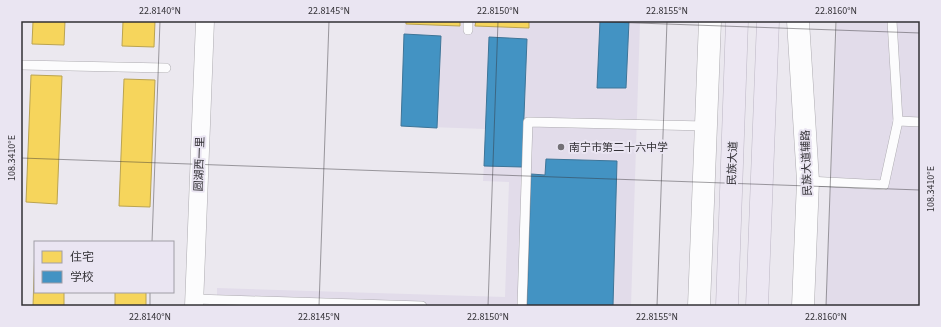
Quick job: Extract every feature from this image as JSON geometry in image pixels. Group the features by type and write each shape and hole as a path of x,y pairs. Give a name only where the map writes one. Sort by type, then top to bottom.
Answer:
{"highway":[{"name":"民族大道","path":"726,305 738,21"},
{"path":"757,306 768,21"}],"street":[{"name":"圆湖西一里","path":"194,302 205,21"},
{"path":"699,306 710,21"},
{"name":"民族大道辅路","path":"798,21 808,181 803,306"}],"lane":[{"path":"808,181 884,185 898,121 892,21"},
{"path":"21,65 166,68"},
{"path":"898,121 920,122"},
{"path":"522,306 528,122 706,126"},
{"path":"194,302 422,306"}],"shaded area":[{"name":"南宁市第二十六中学","path":"405,21 640,21 631,306 217,306 217,288 505,297 509,182 483,181 486,129 401,126"},
{"path":"837,21 920,21 920,306 826,306"}],"building: 住宅":[{"path":"33,21 65,21 64,45 32,44"},
{"path":"123,21 155,21 154,47 122,46"},
{"path":"406,21 460,21 460,26 406,24"},
{"path":"476,21 529,21 529,28 475,26"},
{"path":"31,75 62,76 57,204 26,202"},
{"path":"124,79 155,80 150,207 119,206"},
{"path":"34,276 34,293 64,293 64,306 33,306"},
{"path":"115,293 146,293 146,306 115,306"}],"building: 学校":[{"path":"600,21 629,21 626,88 597,88"},
{"path":"404,34 441,36 437,128 401,126"},
{"path":"489,37 527,39 522,167 484,166"},
{"path":"546,159 617,161 613,306 527,306 531,174 545,175"}],"place":[{"name":"南宁市第二十六中学","path":"561,147"}]}
